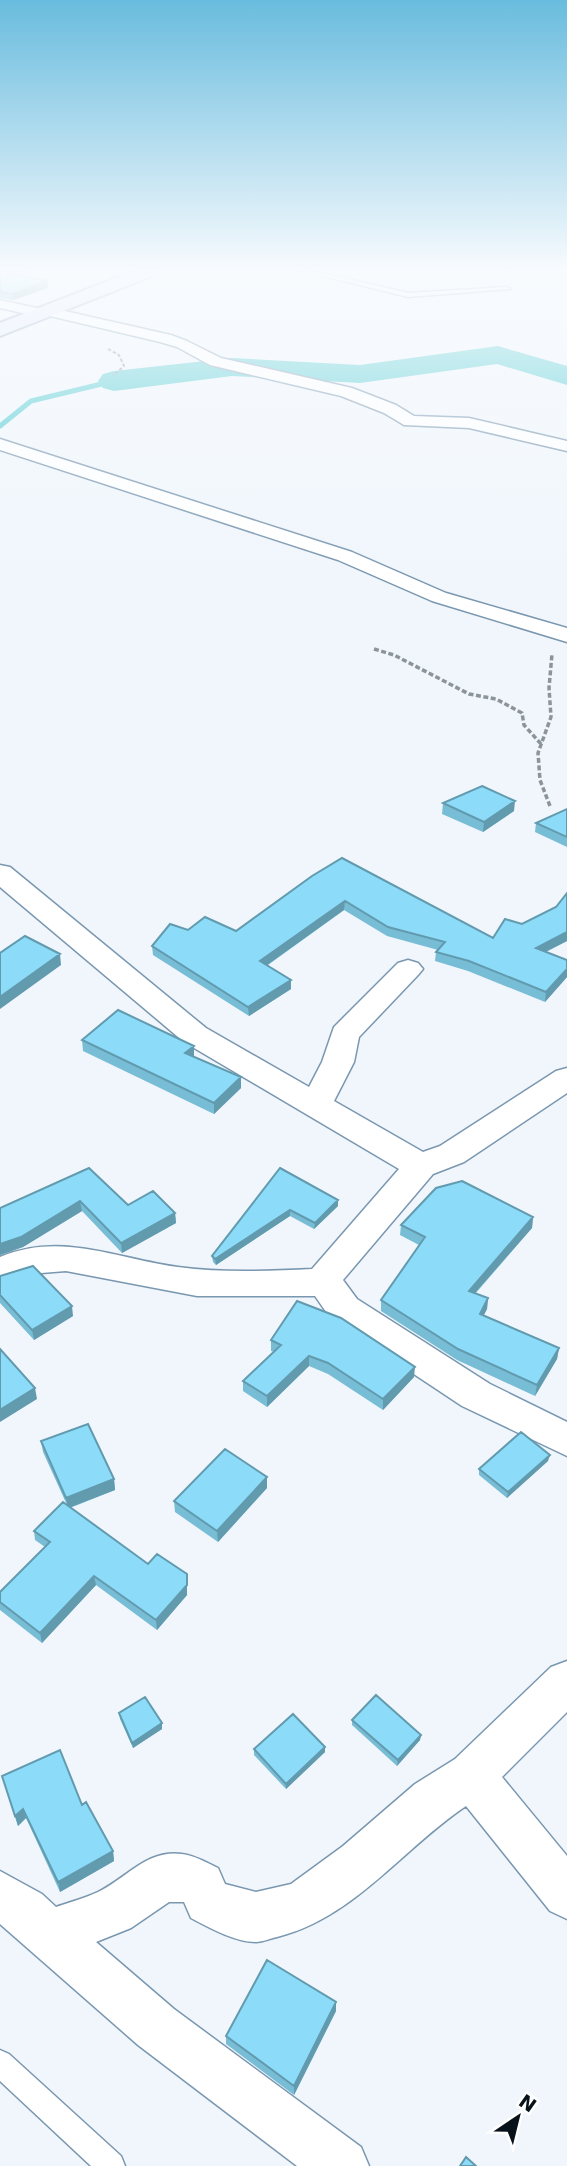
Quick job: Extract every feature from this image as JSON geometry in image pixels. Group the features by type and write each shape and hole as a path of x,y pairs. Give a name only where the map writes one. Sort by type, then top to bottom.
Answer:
{"street":[{"path":"260,372 346,392 382,405 410,421 469,424 567,446"},
{"path":"0,444 345,556 439,597 567,635"},
{"path":"0,873 195,1035 421,1166"},
{"path":"315,1106 338,1062 345,1034 408,969"},
{"path":"324,1282 329,1271 421,1166 452,1154 567,1078"},
{"path":"0,1272 13,1264 55,1256 109,1264 177,1281 267,1285 324,1282"},
{"path":"324,1282 344,1309 432,1367 476,1395 567,1440"},
{"path":"48,1935 114,1910 162,1878 184,1878 201,1885 208,1901 228,1910 256,1917 289,1909 308,1900 360,1863 432,1801 471,1775 567,1682"},
{"path":"471,1775 567,1894"},
{"path":"0,1896 25,1911 48,1935 156,2027 342,2166"}],"lane":[{"path":"0,2063 111,2166"}],"path":[{"path":"536,625 554,635 549,688 551,717 538,753 540,780 550,806"},
{"path":"374,649 394,655 469,694 496,699 522,713 524,724 541,744"}],"building":[{"path":"482,786 515,801 484,822 443,803"},
{"path":"567,809 567,837 536,823"},
{"path":"342,858 493,938 505,919 522,924 556,907 567,893 567,932 536,948 567,960 567,969 546,992 469,961 436,952 445,942 388,927 345,901 260,961 291,980 248,1007 152,946 170,924 188,930 205,917 236,931 312,876"},
{"path":"25,936 60,954 0,997 0,953"},
{"path":"118,1010 194,1046 185,1053 241,1077 214,1103 82,1040"},
{"path":"89,1168 128,1205 153,1191 175,1213 121,1243 80,1201 21,1237 0,1244 0,1208"},
{"path":"280,1168 338,1200 315,1223 290,1210 215,1259 212,1256"},
{"path":"462,1181 533,1217 469,1291 488,1298 480,1314 559,1348 537,1385 458,1349 381,1300 425,1237 401,1225 436,1188"},
{"path":"33,1266 72,1306 32,1330 0,1295 0,1276"},
{"path":"297,1301 341,1318 415,1367 383,1399 328,1363 309,1356 267,1396 243,1381 281,1345 271,1340"},
{"path":"0,1349 35,1388 0,1410"},
{"path":"88,1424 114,1479 66,1498 41,1441"},
{"path":"521,1432 550,1455 508,1492 479,1469"},
{"path":"225,1449 267,1477 217,1531 174,1501"},
{"path":"63,1502 148,1564 157,1554 187,1574 187,1585 156,1620 94,1576 40,1633 0,1602 0,1592 50,1542 34,1531"},
{"path":"376,1695 421,1735 398,1760 352,1720"},
{"path":"145,1697 162,1723 132,1743 119,1713"},
{"path":"293,1714 325,1747 286,1784 254,1749"},
{"path":"60,1750 82,1805 86,1802 113,1851 58,1882 23,1809 15,1816 2,1776"},
{"path":"267,1960 336,2002 294,2086 226,2036"},
{"path":"466,2157 476,2166 460,2166"}],"waterway":[{"path":"114,381 189,372"},
{"path":"325,372 374,372"},
{"path":"554,372 567,376"},
{"path":"0,426 31,401 114,381"}]}
